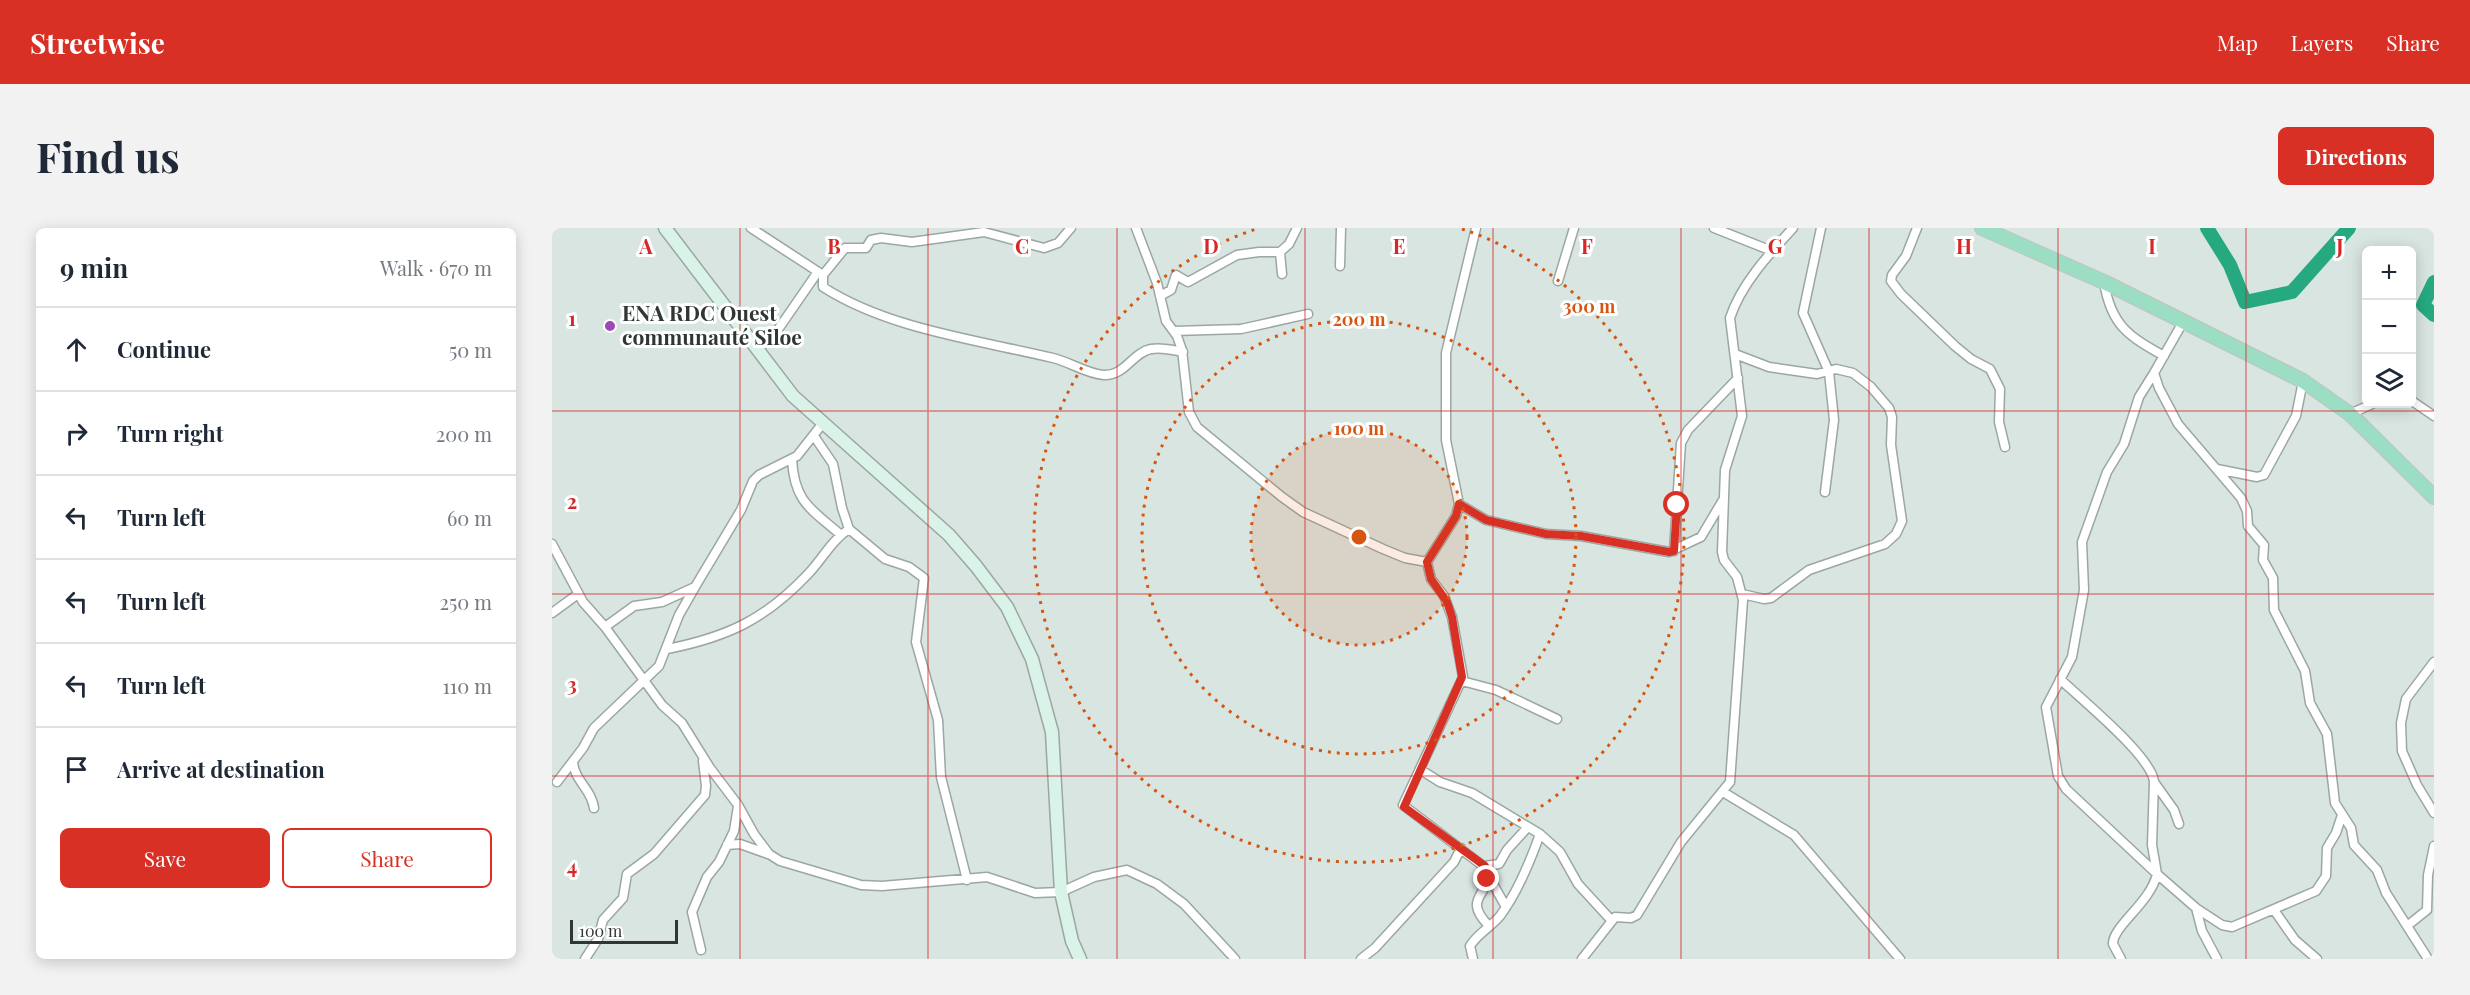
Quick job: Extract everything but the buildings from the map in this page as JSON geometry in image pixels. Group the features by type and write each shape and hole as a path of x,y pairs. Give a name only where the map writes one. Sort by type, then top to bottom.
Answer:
{"highway":[{"path":"1982,228 2104,282 2303,381 2350,414 2434,497"}],"main road":[{"path":"665,228 792,396 949,535 976,566 1006,607 1032,659 1052,732 1061,892 1072,941 1080,959"}],"street":[{"path":"751,228 820,274 823,287 846,302 901,322 1056,359 1102,375 1117,372 1137,356 1151,349 1183,352"},
{"path":"758,349 777,331 820,274 845,248 866,248 871,240 881,238 912,242 984,232 1044,248 1058,243 1071,228"},
{"path":"1137,228 1166,321 1183,352 1189,412 1197,427 1303,512 1394,554 1427,562"},
{"path":"1160,296 1171,290 1176,275 1188,282 1237,255 1280,252 1289,244 1296,228"},
{"path":"1340,266 1341,228"},
{"path":"1476,228 1446,353 1446,440 1459,504 1456,516 1427,562 1431,579 1447,602 1452,617 1462,681 1427,752 1404,807 1461,848 1487,871 1506,907"},
{"path":"1558,281 1574,228"},
{"path":"1714,228 1772,251"},
{"path":"1582,959 1618,915 1631,918 1637,915 1681,842 1723,792 1732,773 1742,594 1737,577 1723,556 1725,470 1741,424 1738,378 1730,326 1732,312 1772,251 1794,228"},
{"path":"1821,228 1803,313 1829,372 1834,420 1825,492"},
{"path":"1917,228 1906,256 1892,274 1891,281 1901,294 1955,346 1971,359 1990,369 2001,389 1999,422 2005,447"},
{"path":"1280,252 1282,274"},
{"path":"2104,282 2108,305 2119,324 2134,339 2164,356"},
{"path":"1174,332 1241,329 1308,314"},
{"path":"2183,322 2139,397 2124,444 2107,472 2082,542 2084,590 2072,657 2046,707 2061,782 2072,795 2196,908 2227,927 2274,910 2316,891 2326,876 2327,848 2336,833 2342,815"},
{"path":"1735,354 1769,367 1806,373 1842,370 1861,378 1891,412 1891,445 1901,525 1896,534 1885,544 1809,570 1771,598 1764,599 1742,594"},
{"path":"2154,374 2178,424 2244,504 2248,526 2264,545 2263,560 2273,578 2274,610 2306,671 2310,702 2326,731 2334,801 2352,828 2354,845 2377,870 2386,893 2426,955 2416,959"},
{"path":"1674,551 1681,443 1688,429 1738,378"},
{"path":"2217,470 2245,472 2258,477 2264,475 2271,457 2296,416 2303,381"},
{"path":"2416,404 2434,416"},
{"path":"2350,414 2363,408"},
{"path":"557,782 573,762 591,731 658,666 680,615 741,510 753,481 759,475 792,459 823,423"},
{"path":"814,436 833,464 849,529 885,559 909,567 924,578 915,636 938,720 941,777 967,880"},
{"path":"792,459 795,484 801,499 841,535"},
{"path":"1459,504 1486,520 1546,534 1581,536 1653,550 1674,551 1701,537 1725,497"},
{"path":"667,649 709,639 757,619 807,576 841,535 849,529"},
{"path":"552,544 578,594 662,705 682,723 769,854"},
{"path":"605,627 634,606 662,602 695,587"},
{"path":"552,613 578,594"},
{"path":"2434,662 2406,699 2401,723 2402,751 2417,785 2434,813"},
{"path":"2060,679 2119,733 2151,771 2154,781 2174,810 2179,824"},
{"path":"1462,681 1496,690 1557,719"},
{"path":"585,959 600,936 603,920 623,898 627,874 654,854 705,795 703,756"},
{"path":"573,762 574,772 591,796 594,808"},
{"path":"1421,770 1440,782 1472,793 1540,834 1560,852 1578,884 1612,921"},
{"path":"2121,959 2113,944 2115,933 2150,894 2157,873 2152,845 2154,781"},
{"path":"1723,792 1794,835 1900,959"},
{"path":"701,950 692,912 707,877 734,831 738,805"},
{"path":"1489,926 1478,913 1476,905 1487,871 1499,864 1507,850 1527,828"},
{"path":"1473,959 1470,946 1506,907 1530,862 1540,834"},
{"path":"727,845 740,844 769,854 789,865 861,885 882,886 987,877 1035,893 1061,892 1106,873 1127,870 1138,874 1184,904 1235,959"},
{"path":"2407,926 2427,910 2428,875 2434,846"},
{"path":"1361,959 1375,948 1454,862 1461,848"},
{"path":"2196,908 2202,931 2217,959"},
{"path":"2274,910 2295,940 2317,959"},
{"path":"1375,948 1378,959"}],"waterway":[{"path":"2207,228 2230,265 2245,302 2292,292 2349,228"},
{"path":"2434,282 2423,305 2434,315"}],"place":[{"name":"ENA RDC Ouest communauté Siloe","path":"610,326"}],"route":[{"path":"1487,879 1488,872 1485,866 1404,807 1427,752 1447,716 1462,681 1452,617 1444,596 1431,579 1427,562 1456,516 1459,504 1486,520 1546,534 1581,536 1669,552 1674,551 1677,505"}]}
